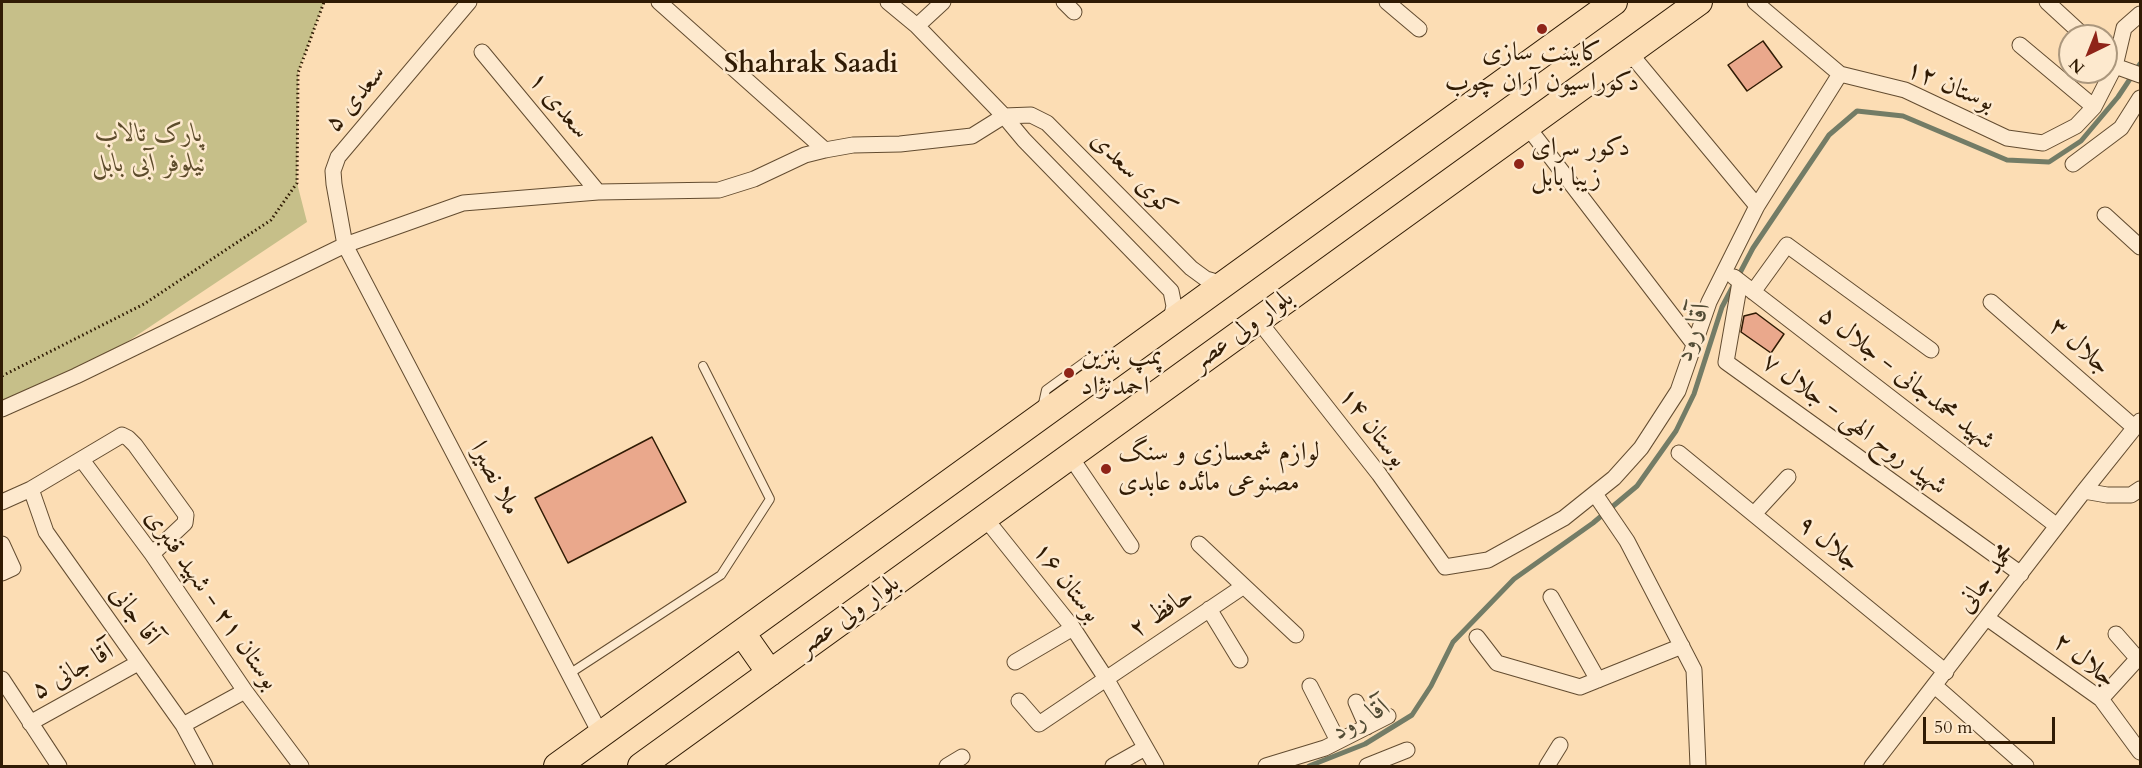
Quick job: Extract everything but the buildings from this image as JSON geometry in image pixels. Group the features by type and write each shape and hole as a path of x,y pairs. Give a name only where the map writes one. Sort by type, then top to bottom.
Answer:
{"main road":[{"name":"بلوار ولی عصر","path":"557,766 1614,2"},
{"name":"بلوار ولی عصر","path":"641,766 1699,2"},
{"path":"742,633 770,673"}],"street":[{"name":"سعدی ۵","path":"345,245 333,171 339,157 469,2"},
{"path":"659,2 825,150"},
{"name":"کوی سعدی","path":"888,2 917,26 1171,291 1174,306 1170,323"},
{"path":"917,26 943,2"},
{"path":"1387,2 1419,29"},
{"name":"بوستان ۱۲","path":"1755,2 1840,74 1905,90 2007,138 2043,143 2076,126 2094,107 2102,84"},
{"path":"2047,2 2071,24"},
{"name":"بوستان ۱۲","path":"2118,42 2124,28 2140,14"},
{"path":"2020,45 2094,107"},
{"name":"سعدی ۱","path":"482,52 598,192"},
{"path":"1629,52 1757,206"},
{"path":"2118,65 2140,75"},
{"path":"1698,766 1694,670 1627,541 1595,494 1614,478 1641,448 1678,391 1709,302 1757,206 1840,74"},
{"path":"2073,164 2121,128 2140,98"},
{"path":"2,409 78,375 345,245 463,203 598,192 719,190 754,179 805,156 825,150 853,145 900,144 972,136 1004,116"},
{"name":"کوی سعدی","path":"1004,116 1031,116 1047,123 1191,268 1206,279 1223,284"},
{"path":"1527,126 1694,344"},
{"path":"2105,215 2140,247"},
{"name":"ملا نصیرا","path":"345,245 601,735"},
{"path":"1753,292 1787,245 1932,350"},
{"name":"شهید محمدجانی - جلال ۵","path":"1725,270 2057,526"},
{"name":"شهید روح الهی - جلال ۷","path":"1740,282 1726,362 2020,574"},
{"name":"جلال ۳","path":"1991,302 2138,425"},
{"name":"بوستان ۱۴","path":"1258,320 1378,474 1445,567 1488,560 1564,518 1595,494"},
{"name":"محمد جانی","path":"1872,766 2084,491 2138,425"},
{"path":"2,502 31,489 122,435 135,445 186,515 185,523 152,554"},
{"name":"جلال ۹","path":"1679,453 1946,672"},
{"path":"1070,456 1131,546"},
{"name":"بوستان ۲۱ - شهید قنبری","path":"82,460 152,554 245,691 301,766"},
{"path":"1754,514 1788,477"},
{"name":"آقا جانی","path":"31,489 46,532 183,725 205,766"},
{"path":"2084,491 2107,495 2131,495 2140,489"},
{"name":"بوستان ۱۶","path":"985,518 1073,627 1107,680 1156,766"},
{"path":"2,544 13,568 2,573"},
{"path":"1199,544 1296,635"},
{"name":"حافظ ۲","path":"1019,701 1039,724 1244,586"},
{"path":"1551,597 1598,680"},
{"path":"1209,609 1240,660"},
{"name":"جلال ۲","path":"1987,618 2101,699 2140,752"},
{"path":"1016,662 1073,627"},
{"path":"2101,699 2139,658 2116,634"},
{"path":"1476,637 1497,663 1580,687 1682,646"},
{"name":"آقا جانی ۵","path":"30,723 138,663"},
{"path":"2,679 59,766"},
{"path":"1310,686 1338,741"},
{"path":"1935,686 2026,766"},
{"path":"183,725 245,691"},
{"path":"1356,702 1367,727"},
{"path":"1266,766 1325,748 1388,716"},
{"path":"1547,766 1560,745"},
{"path":"1113,766 1145,748"},
{"path":"1368,766 1407,750"},
{"path":"947,766 962,757"}],"lane":[{"path":"569,674 720,575 770,499 703,366"}],"path":[{"path":"2,376 144,304 272,220 297,183 298,74 324,2"}],"green space":[{"name":"پارک تالاب نیلوفر آبی بابل","path":"2,2 324,2 298,72 297,183 307,222 76,376 2,409"}],"waterway":[{"name":"آقا رود","path":"1309,766 1365,744 1412,715 1431,686 1453,642 1514,579 1593,523 1637,486 1676,431 1694,394 1722,307 1753,248 1829,135 1857,111 1903,116 2007,160 2049,162 2081,141 2118,97 2140,64"}],"place":[{"name":"کابینت سازی دکوراسیون آران چوب","path":"1542,29"},
{"name":"دکور سرای زیبا بابل","path":"1519,164"},
{"name":"پمپ بنزین احمدنژاد","path":"1069,373"},
{"name":"لوازم شمعسازی و سنگ مصنوعی مائده عابدی","path":"1106,469"}],"district":[{"name":"Shahrak Saadi","path":"811,66"}]}
